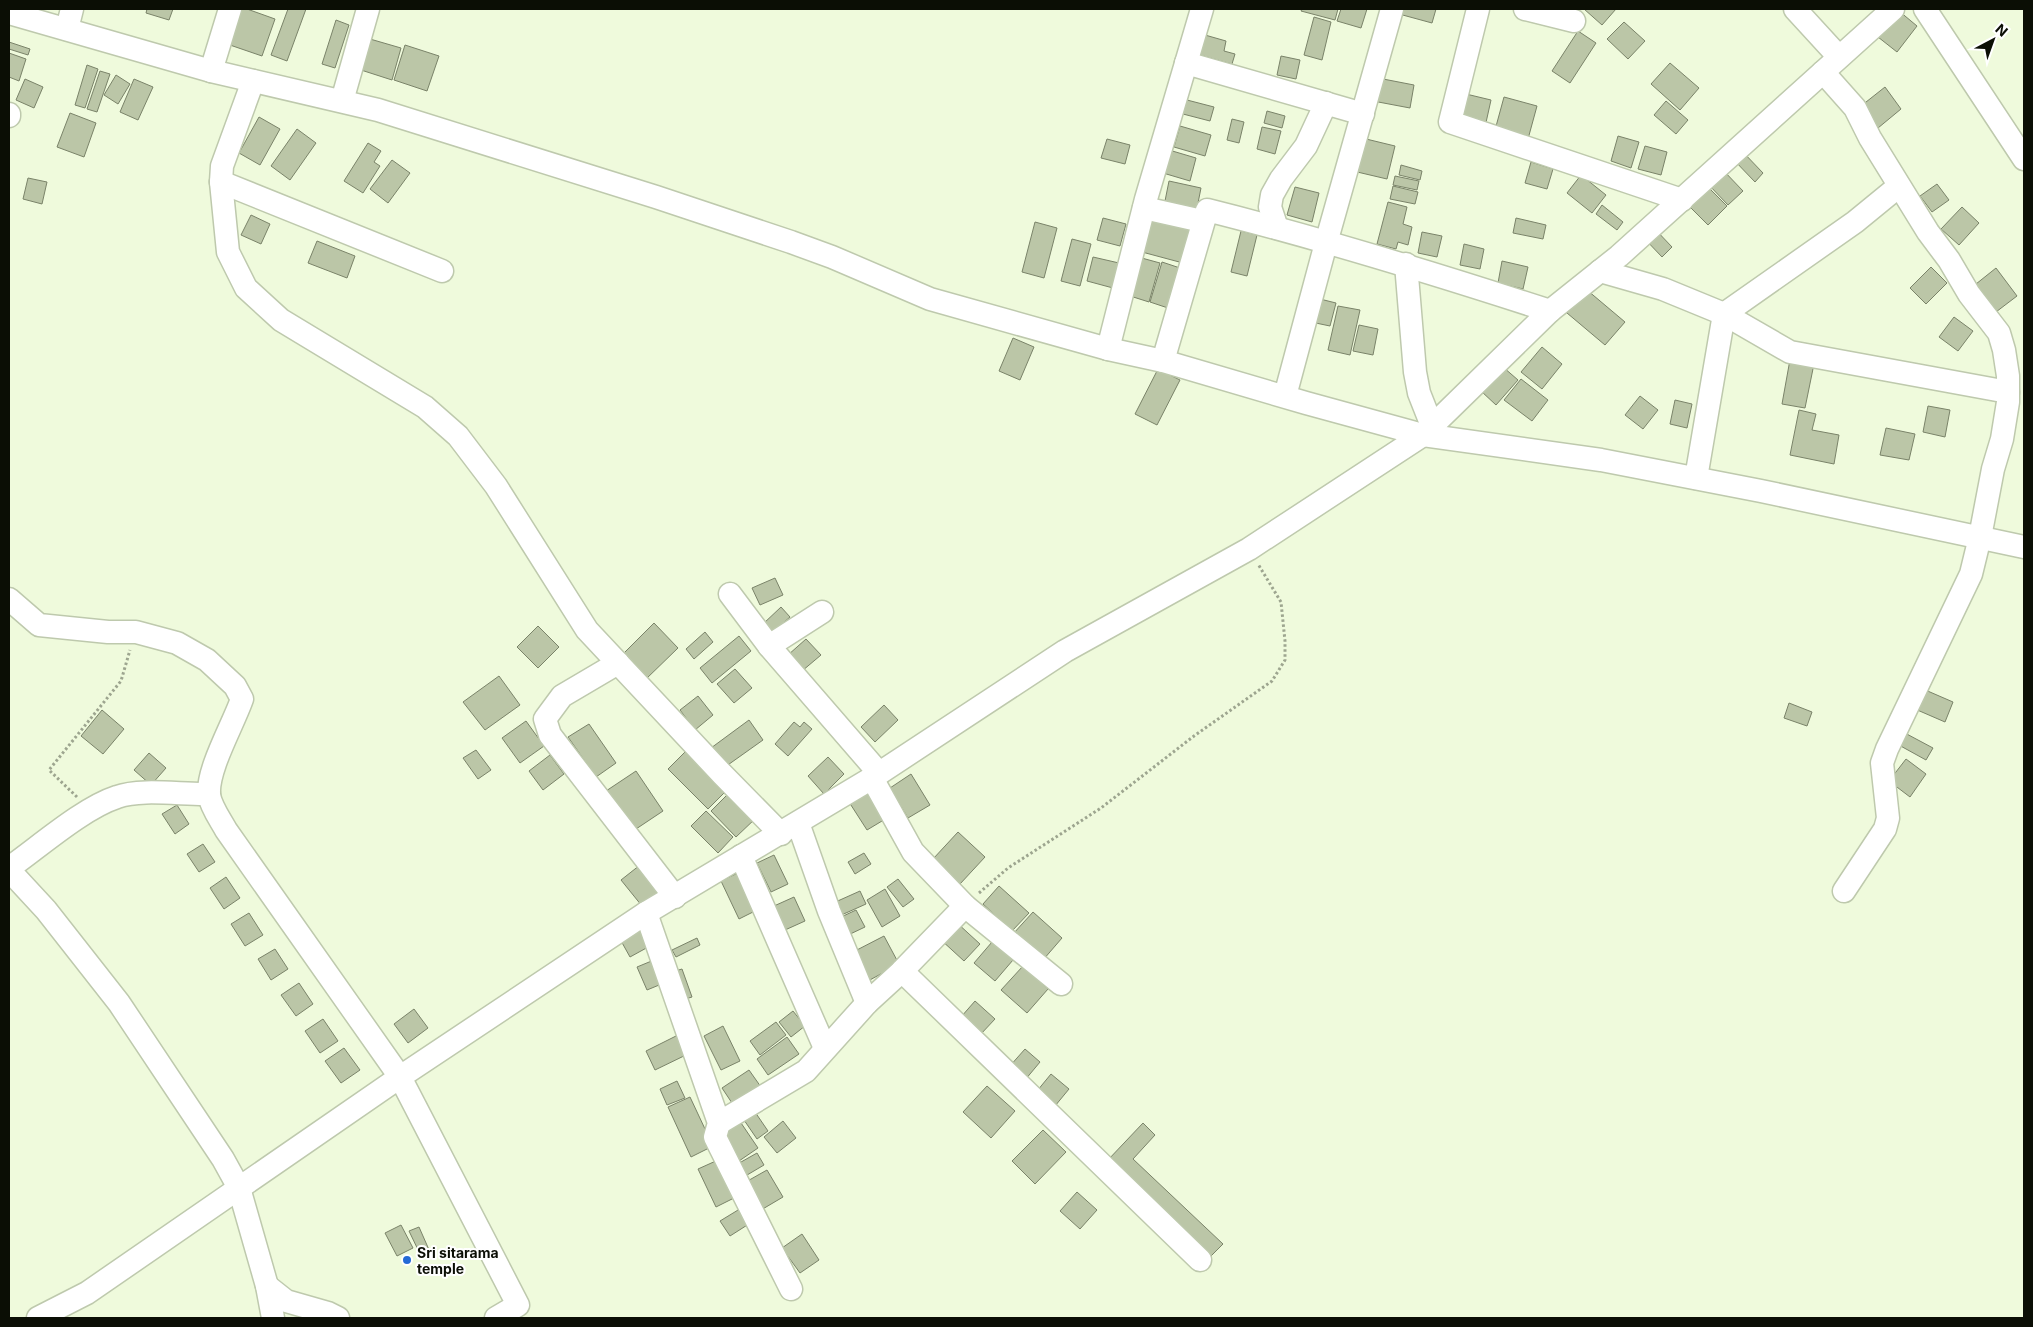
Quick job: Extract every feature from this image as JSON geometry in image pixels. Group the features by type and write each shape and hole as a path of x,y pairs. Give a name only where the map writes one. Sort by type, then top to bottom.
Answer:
{"street":[{"path":"211,71 230,9"},
{"path":"342,101 368,9"},
{"path":"1108,349 1144,208 1202,9"},
{"path":"1285,396 1326,242 1392,9"},
{"path":"1478,9 1450,122 1682,200"},
{"path":"1526,9 1574,21"},
{"path":"1795,9 1839,57"},
{"path":"38,1318 87,1293 400,1077 646,913 790,829 1065,651 1249,549 1427,430 1550,311 1600,271 1682,200 1893,9"},
{"path":"1926,9 2024,159"},
{"path":"9,13 70,19 211,71 378,110 656,197 790,242 832,257 930,300 1108,349 1163,361 1285,396 1427,430 1696,478 2024,547"},
{"path":"1186,63 1362,114"},
{"path":"1823,72 1856,108 1870,138 1928,232 1969,294 1999,333 2004,350 2008,392 2002,439 1993,469 1980,537 1970,574 1882,763 1888,818 1885,829 1844,890"},
{"path":"253,81 222,166 221,182 228,252 246,288 281,320 424,407 458,436 496,486 587,630 618,663 790,829 829,911 867,1003"},
{"path":"1277,228 1270,208 1272,195 1280,179 1306,146 1326,103"},
{"path":"221,182 442,271"},
{"path":"1696,478 1724,314 1839,234 1899,186"},
{"path":"1144,208 1202,222"},
{"path":"1163,361 1207,210 1406,264 1550,311"},
{"path":"1406,264 1415,372 1427,430"},
{"path":"1600,271 1663,289 1724,314 1790,352 2008,392"},
{"path":"730,594 769,646 875,775 913,852 965,906 1060,984"},
{"path":"9,599 39,625 108,632 136,632 178,643 207,660 236,686 242,699 212,773 209,794 212,805 226,830 400,1077 518,1306 496,1318"},
{"path":"769,646 822,612"},
{"path":"618,663 562,696 546,719 550,735 675,897"},
{"path":"209,794 151,792 118,796 90,810 9,869 46,910 119,1003 224,1159 239,1188 267,1286 273,1318"},
{"path":"742,856 825,1048"},
{"path":"719,1123 806,1071 867,1003 902,971 965,906"},
{"path":"646,913 719,1123 715,1137 791,1289"},
{"path":"902,971 1200,1260"},
{"path":"267,1286 286,1302 328,1313 338,1318"}],"path":[{"path":"965,906 1008,868 1101,808 1194,736 1272,681 1285,660 1281,602 1249,549"},
{"path":"90,810 49,770 121,681 136,632"}],"building":[{"path":"147,9 173,9 169,20 146,13"},
{"path":"240,9 247,9 275,19 262,56 227,44"},
{"path":"288,9 306,9 287,61 271,55"},
{"path":"1302,9 1338,9 1335,20 1301,11"},
{"path":"1341,9 1367,9 1361,28 1337,21"},
{"path":"1400,9 1436,9 1432,23 1399,14"},
{"path":"1584,9 1616,9 1602,25"},
{"path":"1899,11 1917,26 1897,52 1878,37"},
{"path":"1314,17 1331,22 1322,60 1304,55"},
{"path":"336,20 349,25 335,68 322,64"},
{"path":"1624,22 1645,41 1628,59 1607,39"},
{"path":"1578,31 1596,43 1570,83 1552,71"},
{"path":"1205,35 1226,41 1224,51 1235,54 1232,64 1200,55"},
{"path":"370,39 401,48 392,80 361,70"},
{"path":"9,42 30,49 28,55 9,49"},
{"path":"405,45 439,56 427,91 394,80"},
{"path":"9,53 26,59 19,81 9,77"},
{"path":"1281,56 1300,60 1296,79 1277,75"},
{"path":"1670,63 1699,88 1680,110 1651,84"},
{"path":"87,65 98,69 85,108 75,105"},
{"path":"100,71 110,74 97,112 87,109"},
{"path":"116,75 130,84 118,104 104,95"},
{"path":"1378,78 1414,85 1410,108 1373,101"},
{"path":"25,79 43,87 34,108 16,100"},
{"path":"134,79 153,87 138,120 120,112"},
{"path":"1885,87 1901,109 1878,128 1861,106"},
{"path":"1466,94 1491,100 1485,127 1460,121"},
{"path":"1504,97 1537,106 1528,139 1495,130"},
{"path":"1187,100 1214,107 1210,121 1183,114"},
{"path":"1666,101 1688,120 1676,134 1654,115"},
{"path":"1267,111 1285,116 1282,128 1264,123"},
{"path":"70,113 96,123 84,157 57,147"},
{"path":"259,117 280,129 260,165 239,153"},
{"path":"1232,119 1244,122 1239,143 1227,140"},
{"path":"1180,126 1211,135 1205,156 1174,147"},
{"path":"1262,127 1281,131 1275,154 1257,149"},
{"path":"297,129 316,143 290,180 271,166"},
{"path":"1618,136 1639,142 1631,168 1611,161"},
{"path":"1362,138 1395,146 1387,179 1353,171"},
{"path":"1107,139 1130,145 1125,164 1101,158"},
{"path":"368,143 381,151 374,162 380,166 363,193 344,181"},
{"path":"1645,146 1667,152 1661,175 1638,169"},
{"path":"1169,150 1196,158 1190,181 1163,173"},
{"path":"1741,150 1763,173 1755,182 1732,158"},
{"path":"392,160 410,173 388,203 370,189"},
{"path":"1531,162 1553,169 1547,189 1525,183"},
{"path":"1401,165 1422,171 1420,180 1399,175"},
{"path":"1722,169 1743,191 1728,205 1707,183"},
{"path":"1581,175 1606,195 1592,213 1567,193"},
{"path":"1395,176 1419,181 1417,190 1393,185"},
{"path":"28,178 47,182 42,204 23,199"},
{"path":"1169,181 1201,188 1196,213 1164,206"},
{"path":"1937,184 1949,200 1932,212 1920,196"},
{"path":"1706,185 1727,206 1708,225 1687,204"},
{"path":"1393,186 1418,192 1415,204 1390,199"},
{"path":"1295,187 1319,193 1312,222 1287,215"},
{"path":"1388,202 1407,207 1403,224 1412,227 1408,245 1398,242 1396,249 1377,244"},
{"path":"1602,205 1623,222 1617,230 1596,214"},
{"path":"1962,207 1979,223 1959,245 1941,229"},
{"path":"251,215 270,224 261,244 241,235"},
{"path":"1103,218 1126,224 1120,246 1097,240"},
{"path":"1151,218 1191,229 1183,263 1142,252"},
{"path":"1516,218 1546,225 1543,239 1513,233"},
{"path":"1035,222 1057,228 1044,278 1022,272"},
{"path":"1653,227 1672,247 1662,257 1643,237"},
{"path":"1241,231 1257,235 1247,276 1231,272"},
{"path":"1422,232 1442,236 1437,257 1418,253"},
{"path":"1072,239 1091,244 1080,286 1061,281"},
{"path":"317,241 355,256 347,278 308,263"},
{"path":"1464,244 1484,249 1480,269 1460,265"},
{"path":"1093,257 1119,263 1113,288 1087,281"},
{"path":"1138,257 1160,263 1149,302 1127,295"},
{"path":"1502,261 1528,267 1523,289 1498,283"},
{"path":"1162,262 1183,269 1171,309 1150,302"},
{"path":"1931,267 1947,283 1926,304 1910,288"},
{"path":"1996,268 2017,296 1992,315 1971,288"},
{"path":"1587,290 1625,322 1605,345 1567,313"},
{"path":"1316,298 1336,303 1330,326 1311,322"},
{"path":"1338,306 1360,310 1350,355 1328,350"},
{"path":"1954,317 1973,331 1958,351 1939,337"},
{"path":"1359,325 1378,329 1373,355 1353,351"},
{"path":"1013,338 1034,347 1020,380 999,371"},
{"path":"1542,347 1562,364 1542,389 1521,372"},
{"path":"1791,354 1815,359 1805,408 1782,404"},
{"path":"1503,367 1518,380 1496,405 1481,391"},
{"path":"1158,369 1180,380 1157,425 1135,414"},
{"path":"1521,379 1548,400 1532,421 1504,400"},
{"path":"1640,396 1658,410 1643,429 1625,415"},
{"path":"1675,400 1692,404 1687,428 1670,424"},
{"path":"1928,406 1950,410 1945,437 1923,432"},
{"path":"1799,410 1816,414 1812,430 1839,435 1834,464 1790,455"},
{"path":"1886,428 1915,434 1909,460 1880,455"},
{"path":"775,578 783,595 760,605 752,588"},
{"path":"781,607 790,617 772,633 763,624"},
{"path":"654,623 678,648 645,680 621,656"},
{"path":"538,626 559,647 538,668 517,647"},
{"path":"705,632 713,642 694,659 686,649"},
{"path":"739,636 751,651 712,683 700,668"},
{"path":"806,639 821,655 802,671 788,655"},
{"path":"735,669 752,688 734,703 717,684"},
{"path":"499,676 520,705 485,730 463,702"},
{"path":"1923,689 1953,702 1945,722 1915,709"},
{"path":"698,696 713,715 695,730 680,710"},
{"path":"1789,703 1812,712 1807,726 1784,718"},
{"path":"884,705 898,720 875,742 861,727"},
{"path":"102,710 124,729 103,754 81,736"},
{"path":"749,720 763,740 725,767 711,748"},
{"path":"526,721 544,746 520,763 502,738"},
{"path":"794,722 800,727 804,722 812,729 788,756 775,744"},
{"path":"589,724 616,763 596,777 568,737"},
{"path":"1903,732 1933,748 1926,760 1897,744"},
{"path":"688,749 728,789 708,809 668,769"},
{"path":"476,750 491,770 478,779 463,758"},
{"path":"149,753 166,768 151,785 134,770"},
{"path":"550,755 564,774 543,790 529,771"},
{"path":"828,757 844,774 824,794 808,776"},
{"path":"1906,759 1926,774 1910,797 1889,781"},
{"path":"636,771 663,811 633,831 606,791"},
{"path":"911,774 930,805 908,818 890,788"},
{"path":"870,790 887,818 867,830 849,802"},
{"path":"731,791 757,817 736,837 711,811"},
{"path":"177,805 189,824 175,834 162,814"},
{"path":"706,811 733,837 718,853 691,826"},
{"path":"958,832 985,857 960,884 933,859"},
{"path":"203,844 215,862 199,872 187,854"},
{"path":"864,853 871,864 855,874 848,862"},
{"path":"774,855 788,884 771,892 757,863"},
{"path":"640,865 661,891 642,906 621,880"},
{"path":"740,872 759,909 739,919 721,881"},
{"path":"226,877 240,898 224,909 210,888"},
{"path":"898,879 914,899 903,907 887,887"},
{"path":"999,886 1029,913 1012,931 983,904"},
{"path":"885,889 900,916 882,927 867,900"},
{"path":"860,891 866,904 837,917 831,904"},
{"path":"794,897 805,921 785,930 774,906"},
{"path":"856,910 865,927 846,936 837,919"},
{"path":"1033,912 1062,938 1043,960 1013,934"},
{"path":"249,913 263,935 245,946 231,924"},
{"path":"956,922 980,944 964,961 940,939"},
{"path":"640,929 650,946 630,957 620,939"},
{"path":"884,936 899,964 868,981 853,952"},
{"path":"697,938 700,945 676,957 672,950"},
{"path":"992,942 1013,960 995,981 974,963"},
{"path":"275,949 288,969 271,980 258,959"},
{"path":"654,960 664,983 647,990 637,967"},
{"path":"1023,966 1048,989 1027,1013 1001,990"},
{"path":"682,969 692,997 682,1000 672,972"},
{"path":"299,983 313,1004 296,1016 281,995"},
{"path":"975,1001 995,1019 980,1035 961,1017"},
{"path":"414,1009 428,1028 408,1043 394,1024"},
{"path":"793,1011 805,1026 791,1037 779,1022"},
{"path":"323,1019 338,1041 320,1053 305,1031"},
{"path":"776,1022 786,1035 760,1055 750,1041"},
{"path":"723,1026 740,1061 721,1070 704,1036"},
{"path":"678,1035 688,1054 655,1070 646,1051"},
{"path":"787,1037 799,1054 768,1075 757,1059"},
{"path":"344,1048 360,1070 341,1083 325,1061"},
{"path":"1025,1049 1040,1062 1025,1080 1009,1067"},
{"path":"749,1070 761,1087 734,1106 722,1088"},
{"path":"1051,1074 1069,1089 1055,1106 1037,1091"},
{"path":"677,1081 685,1098 667,1105 660,1089"},
{"path":"987,1086 1015,1111 991,1138 963,1112"},
{"path":"690,1097 713,1146 691,1157 668,1107"},
{"path":"755,1112 768,1131 757,1139 744,1120"},
{"path":"739,1120 758,1148 739,1161 719,1132"},
{"path":"783,1121 796,1138 777,1153 764,1137"},
{"path":"1143,1123 1155,1135 1133,1159 1223,1244 1209,1258 1107,1161"},
{"path":"1043,1130 1066,1152 1035,1184 1012,1161"},
{"path":"757,1153 764,1165 742,1178 734,1166"},
{"path":"718,1160 736,1197 716,1207 698,1169"},
{"path":"767,1170 783,1197 761,1210 744,1183"},
{"path":"1077,1192 1097,1210 1080,1229 1060,1211"},
{"path":"743,1207 752,1222 730,1236 720,1221"},
{"path":"401,1225 413,1248 397,1256 385,1233"},
{"path":"419,1227 430,1252 421,1256 409,1231"},
{"path":"802,1234 819,1260 800,1273 782,1248"}],"place":[{"name":"Sri sitarama temple","path":"407,1260"}]}
